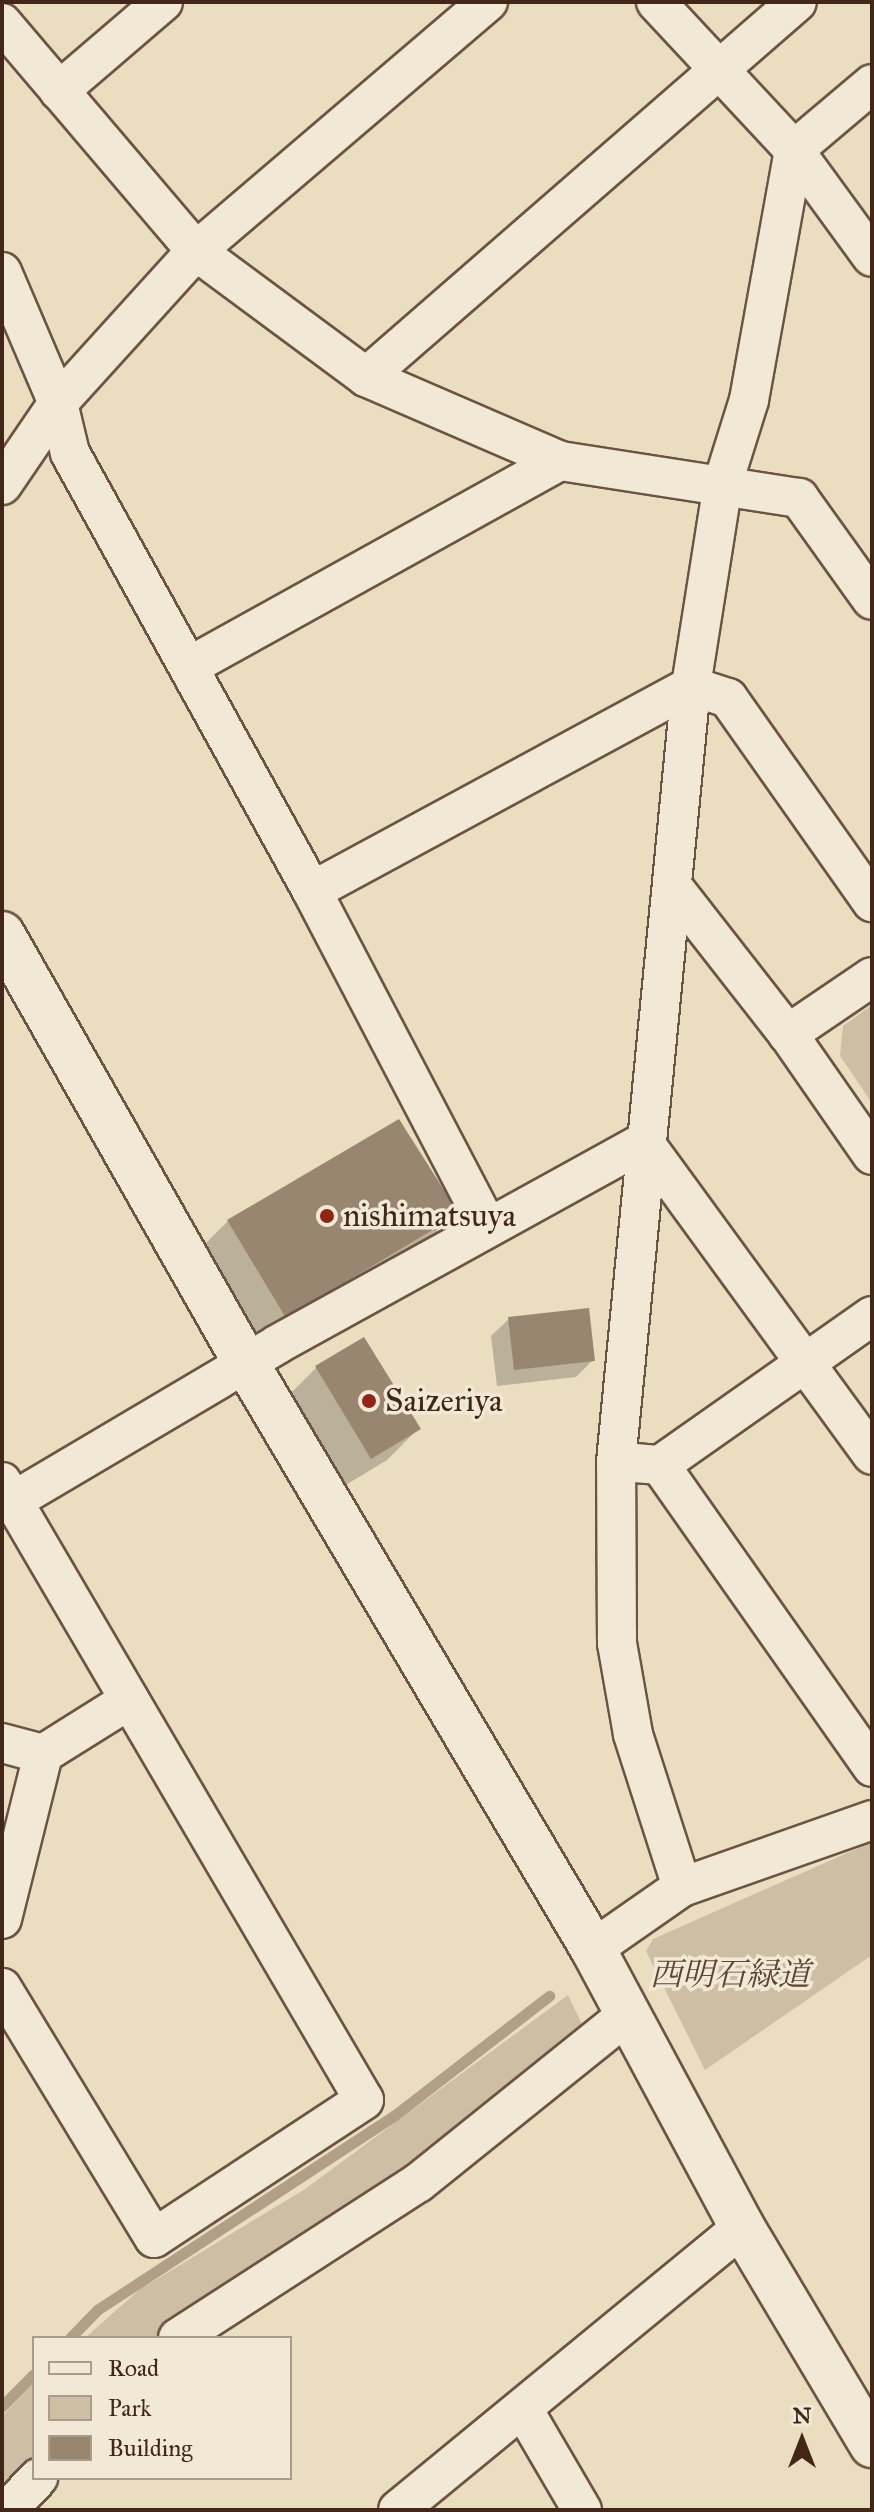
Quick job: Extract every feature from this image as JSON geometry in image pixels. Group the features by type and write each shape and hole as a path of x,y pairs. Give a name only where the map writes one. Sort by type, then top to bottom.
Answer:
{"street":[{"path":"59,91 163,2"},
{"path":"2,485 58,403 196,251 488,2"},
{"path":"656,2 794,150 872,257"},
{"path":"366,377 797,2"},
{"path":"2,23 196,251 366,377 560,461 723,483 799,498 872,600"},
{"path":"682,1887 633,1734 617,1643 616,1462 644,1142 673,887 691,686 723,483 749,400 794,150 872,84"},
{"path":"2,272 58,403 70,453 312,891 487,1226"},
{"path":"190,666 560,461"},
{"path":"312,891 691,686 728,698 872,902"},
{"path":"673,887 788,1034 872,1155"},
{"path":"2,934 246,1363 593,1949 742,2227 872,2445"},
{"path":"788,1034 872,977"},
{"path":"2,1988 154,2238 364,2100 8,1491 644,1142"},
{"path":"644,1142 872,1455"},
{"path":"616,1462 660,1465 872,1316"},
{"path":"660,1465 872,1767"},
{"path":"2,1919 43,1754 129,1700"},
{"path":"2,1743 43,1754"},
{"path":"593,1949 682,1887 872,1820"},
{"path":"181,2336 418,2183 628,2014"},
{"path":"398,2510 742,2227"},
{"path":"523,2409 582,2510"},
{"path":"8,2510 36,2480"}],"green space":[{"path":"872,1005 872,1103 840,1056 843,1026"},
{"name":"西明石緑道","path":"872,1842 872,1955 705,2070 646,1951 653,1939"},
{"name":"西明石緑道","path":"568,1995 587,2035 414,2167 155,2336 87,2336 139,2290 305,2189"},
{"path":"32,2385 32,2462 2,2493 2,2416"}],"building":[{"path":"399,1119 456,1209 454,1217 286,1318 227,1220"},
{"path":"589,1308 595,1361 514,1370 508,1317"},
{"path":"364,1337 421,1429 371,1459 315,1366"}],"waterway":[{"path":"72,2336 97,2310 395,2115 549,1996"},
{"path":"2,2406 32,2376"}],"place":[{"name":"nishimatsuya","path":"327,1216"},
{"name":"Saizeriya","path":"369,1401"}]}
